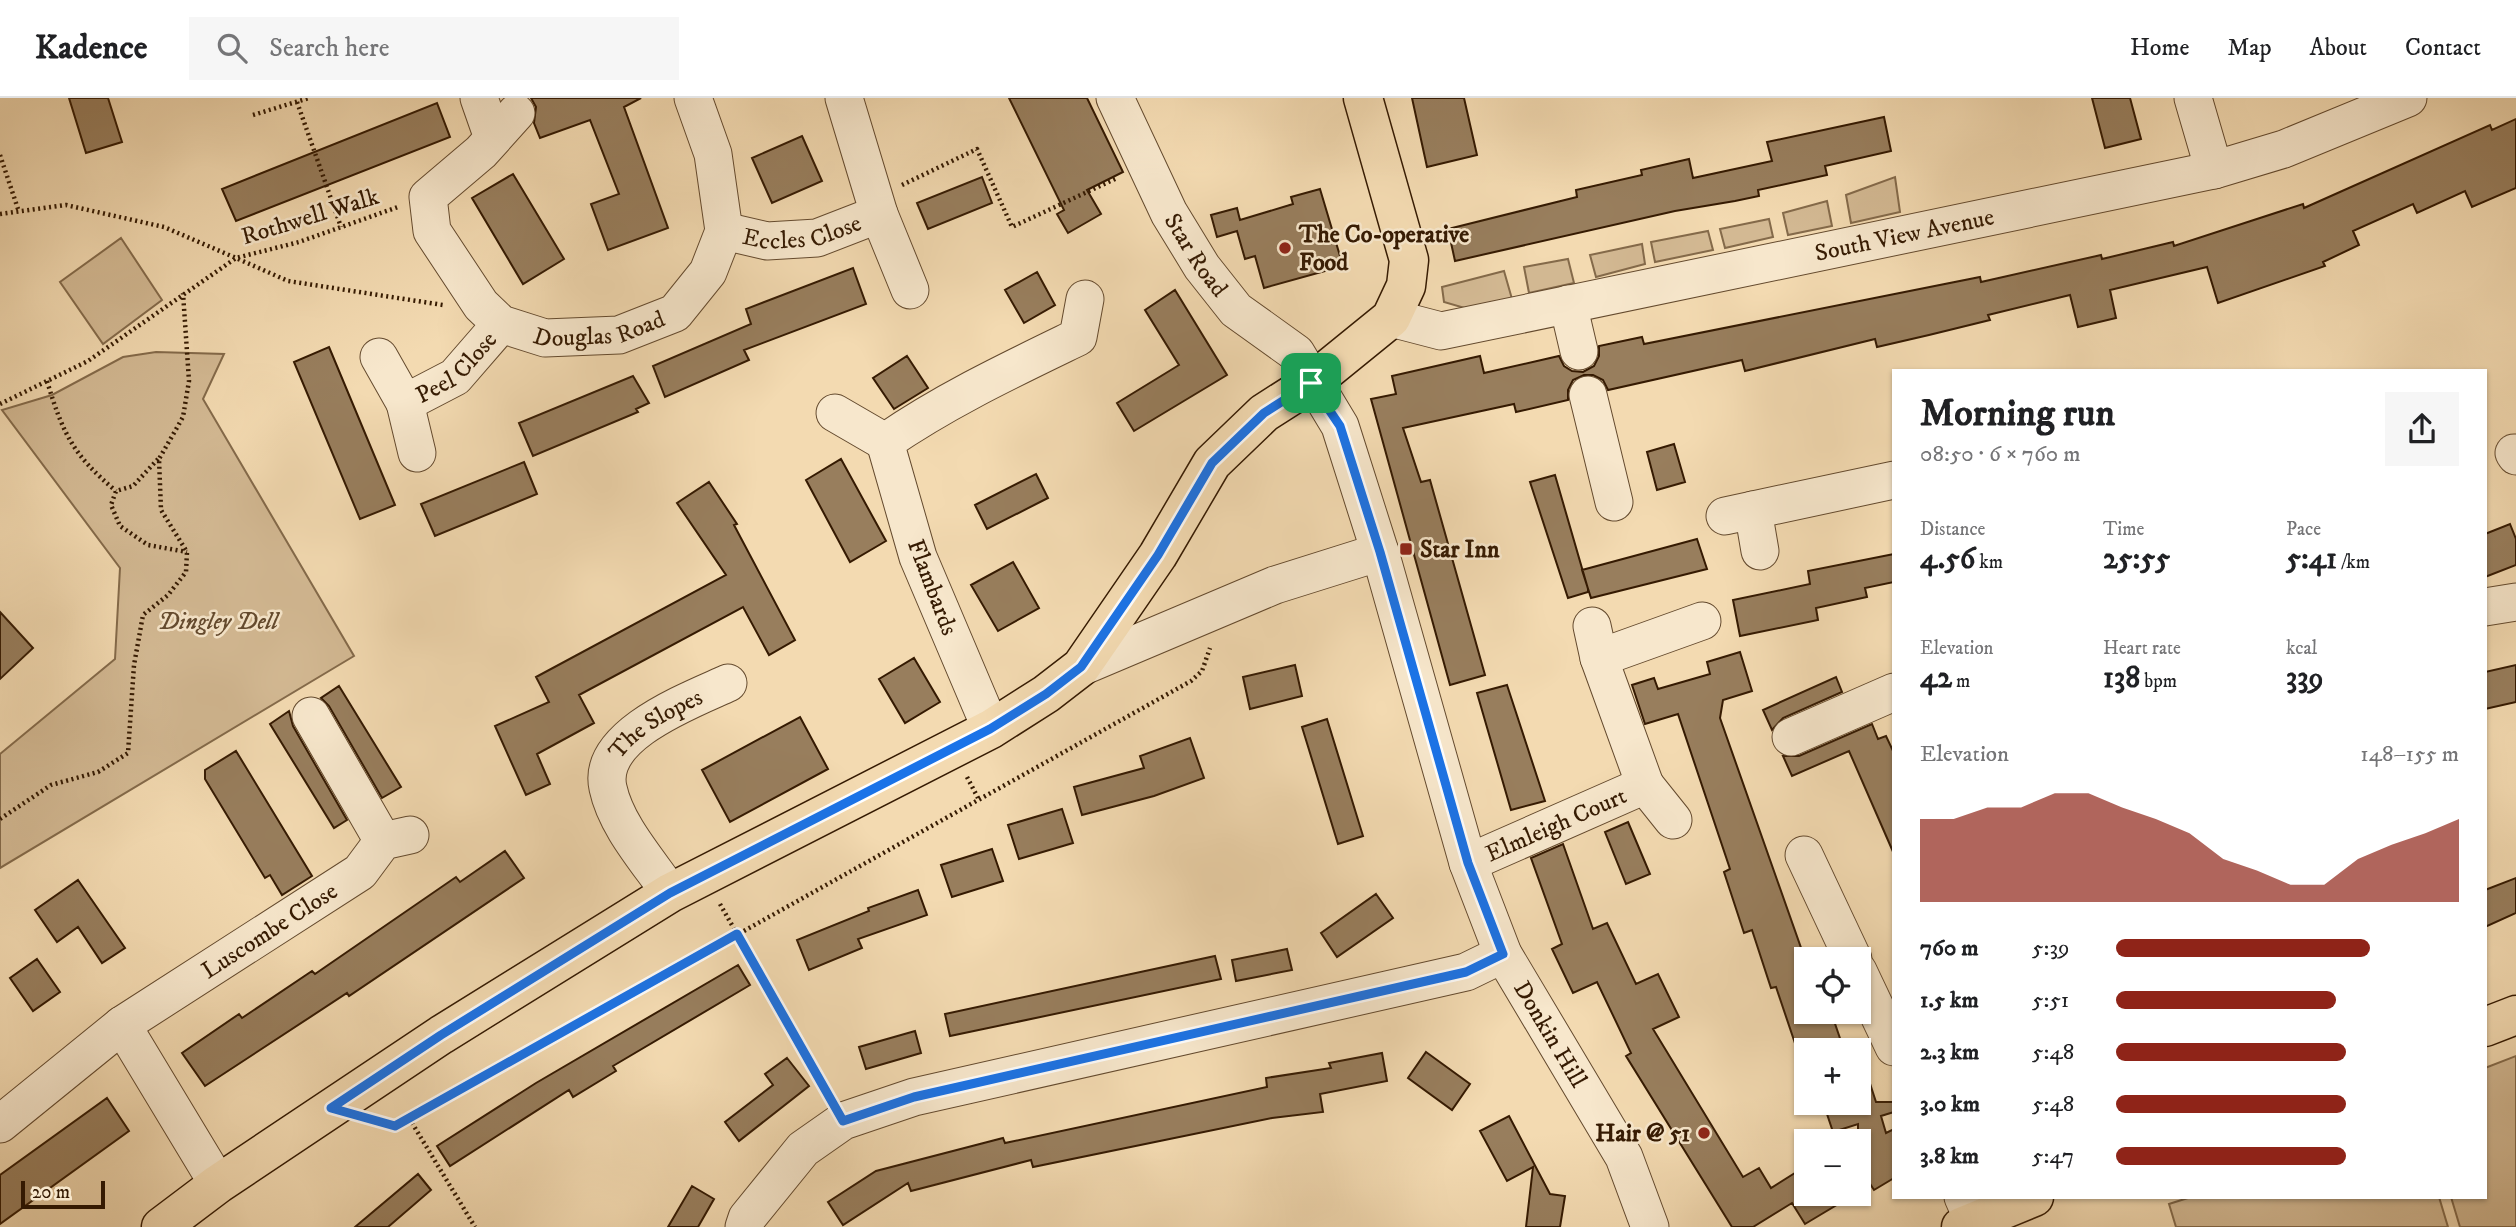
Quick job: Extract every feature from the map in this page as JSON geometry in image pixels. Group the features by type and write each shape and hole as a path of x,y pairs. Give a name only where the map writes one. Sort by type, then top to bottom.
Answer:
{"main road":[{"path":"161,1227 218,1184 441,1035 670,893 990,729 1046,694 1081,667 1158,555 1212,463 1264,413 1311,383 1391,318 1406,286 1409,260 1363,98"},
{"path":"2487,1026 2516,1015"},
{"path":"1966,1215 2026,1199"}],"street":[{"path":"479,98 497,135 428,197 432,231 491,314"},
{"name":"Douglas Road","path":"491,314 545,338 619,335 676,313 708,272 724,231 713,154 693,98"},
{"name":"Eccles Close","path":"844,98 877,205 909,290"},
{"name":"Star Road","path":"1115,98 1169,213 1202,267 1236,310 1296,353 1311,383"},
{"path":"2193,98 2214,170"},
{"name":"South View Avenue","path":"1391,318 1441,331 2214,170 2284,149 2408,98"},
{"name":"Eccles Close","path":"724,231 766,241 817,238 877,205"},
{"path":"835,413 885,442 970,390 1092,336 1085,299"},
{"path":"1568,304 1579,351"},
{"name":"Peel Close","path":"405,403 455,377 491,314"},
{"name":"Peel Close","path":"379,357 405,403 417,453"},
{"name":"Donkin Hill","path":"1311,383 1340,426 1380,552 1468,863 1503,954 1624,1157 1650,1227"},
{"path":"1588,395 1614,502"},
{"name":"Flambards","path":"885,442 918,557 990,729"},
{"path":"1760,551 1739,513 1892,480"},
{"path":"1081,667 1275,585 1380,552"},
{"path":"2487,607 2516,602"},
{"name":"Elmleigh Court","path":"1673,820 1645,785 1596,642 1702,621"},
{"name":"The Slopes","path":"670,893 614,806 607,785 611,758 632,735 666,710 728,683"},
{"path":"1791,737 1892,693"},
{"name":"Luscombe Close","path":"0,1124 122,1025 360,872 396,838 311,716"},
{"name":"Elmleigh Court","path":"1468,863 1645,785"},
{"path":"1804,855 1847,947"},
{"path":"744,1227 747,1218 803,1149 843,1121 914,1097 1466,972 1503,954"},
{"path":"1871,998 1892,1043"},
{"path":"122,1025 218,1184"}],"path":[{"path":"253,115 309,98"},
{"path":"297,102 341,227"},
{"path":"877,205 977,149 1012,227 1145,165"},
{"path":"0,155 18,209"},
{"name":"Rothwell Walk","path":"0,214 18,209 66,205 164,227 236,258 341,227 428,197"},
{"path":"0,404 88,361 236,258 288,281 491,314"},
{"path":"116,491 133,486 159,459 183,417 190,381 183,293"},
{"path":"47,381 54,409 78,455 116,491"},
{"path":"0,819 51,785 98,772 128,753 134,665 143,615 168,595 186,572 187,552 160,510 159,459"},
{"path":"116,491 111,505 120,526 148,545 187,552"},
{"path":"331,1108 395,1126 1191,681 1202,671 1208,656 1219,607"},
{"path":"737,934 843,1121"},
{"path":"409,1118 475,1227"}],"green space":[{"path":"1895,177 1900,212 1851,223 1846,195"},
{"path":"1827,201 1832,226 1788,235 1783,213"},
{"path":"1769,219 1773,237 1725,248 1720,229"},
{"path":"1708,231 1713,250 1655,262 1651,242"},
{"path":"121,238 162,300 103,344 60,282"},
{"path":"1642,244 1645,264 1596,277 1590,255"},
{"path":"1568,259 1574,283 1529,293 1524,267"},
{"path":"1504,271 1512,299 1468,309 1444,302 1442,287"},
{"name":"Dingley Dell","path":"156,352 224,354 203,399 354,656 0,868 0,754 115,659 120,568 2,410 52,395 123,357"},
{"path":"2516,1056 2516,1227 2460,1227 2452,1199 2487,1199 2487,1067"},
{"path":"2185,1199 2440,1199 2448,1227 2176,1227 2169,1204"}],"building":[{"path":"69,98 108,98 122,142 86,153"},
{"path":"531,98 641,98 624,107 668,228 608,250 591,204 619,194 590,120 540,138 534,123 536,107"},
{"path":"1009,98 1087,98 1123,172 1087,190 1101,214 1068,233 1057,214 1064,210"},
{"path":"1412,98 1464,98 1477,155 1427,167"},
{"path":"2092,98 2130,98 2141,139 2105,148"},
{"path":"437,103 450,137 236,221 222,189"},
{"path":"1884,117 1891,151 1825,166 1827,175 1758,190 1759,196 1675,211 1455,261 1448,229 1577,197 1576,190 1642,175 1641,170 1689,159 1693,178 1772,161 1767,142"},
{"path":"2516,119 2516,188 2472,207 2465,191 2417,213 2413,204 2353,231 2359,245 2323,262 2325,266 2218,303 2207,267 2110,290 2116,318 2078,327 2070,295 1988,315 1990,320 1929,335 1877,347 1875,339 1745,371 1742,360 1608,390 1603,380 1593,375 1584,375 1573,380 1568,390 1568,400 1516,412 1514,404 1403,428 1421,482 1430,480 1485,675 1450,685 1371,399 1396,394 1392,376 1480,356 1484,373 1559,356 1564,366 1572,371 1583,372 1594,366 1599,356 1599,346 1642,337 1644,344 1980,277 1981,282 2101,255 2102,259 2173,242 2174,246 2303,204 2304,208 2490,125 2492,130"},
{"path":"802,136 822,181 772,203 752,158"},
{"path":"513,174 564,259 523,284 472,198"},
{"path":"982,177 992,203 928,229 917,203"},
{"path":"1320,189 1343,266 1264,288 1255,256 1245,259 1237,231 1217,237 1211,215 1237,208 1240,220 1293,204 1291,197"},
{"path":"853,268 866,304 744,350 749,360 665,397 653,366 751,324 746,309"},
{"path":"1037,272 1055,305 1024,323 1005,290"},
{"path":"1175,290 1227,375 1134,431 1117,403 1179,365 1145,310"},
{"path":"329,347 395,505 360,519 294,362"},
{"path":"907,356 928,388 894,409 873,378"},
{"path":"633,376 649,403 636,409 638,412 533,456 519,423"},
{"path":"1674,444 1685,482 1657,490 1647,452"},
{"path":"841,459 886,541 850,562 806,480"},
{"path":"524,462 537,494 435,536 421,504"},
{"path":"1036,474 1048,498 987,529 975,505"},
{"path":"1555,475 1588,589 1588,592 1568,598 1530,482"},
{"path":"709,482 737,524 734,525 795,640 769,655 743,607 579,695 594,723 537,754 550,784 526,795 495,726 549,702 536,677 726,575 677,503"},
{"path":"2510,524 2516,539 2516,565 2487,576 2487,533"},
{"path":"1697,539 1707,569 1591,598 1582,570"},
{"path":"1892,554 1892,582 1865,588 1867,597 1816,608 1818,620 1740,636 1733,600 1810,584 1808,571"},
{"path":"1013,562 1039,608 998,631 971,585"},
{"path":"0,612 33,648 0,679"},
{"path":"1740,652 1752,691 1723,700 1720,718 1801,947 1794,947 1794,1024 1835,1024 1840,1038 1794,1038 1794,1040 1776,987 1771,988 1752,930 1744,933 1724,872 1730,869 1678,714 1645,724 1632,685 1654,678 1658,689 1710,674 1707,662"},
{"path":"914,658 940,702 905,723 879,679"},
{"path":"1295,665 1302,696 1250,709 1243,677"},
{"path":"2516,665 2516,702 2487,709 2487,672"},
{"path":"1836,677 1842,692 1783,718 1772,730 1763,710"},
{"path":"1507,685 1545,801 1511,810 1477,693"},
{"path":"339,686 401,787 382,798 329,706 321,698"},
{"path":"289,711 293,726 347,820 334,828 270,724"},
{"path":"800,717 828,769 730,822 702,770"},
{"path":"1327,719 1363,836 1338,844 1302,727"},
{"path":"1872,724 1878,739 1886,736 1892,749 1892,849 1849,751 1792,776 1783,756 1799,756"},
{"path":"1190,738 1204,778 1154,796 1082,815 1074,787 1144,768 1140,756"},
{"path":"236,751 312,876 282,895 270,875 265,878 205,779 205,770"},
{"path":"1062,809 1073,843 1019,859 1008,825"},
{"path":"1628,822 1650,874 1626,884 1605,832"},
{"path":"1563,844 1593,929 1607,923 1636,984 1658,974 1679,1017 1653,1029 1743,1177 1759,1168 1771,1188 1794,1174 1794,1206 1835,1206 1805,1224 1792,1203 1753,1227 1732,1227 1626,1056 1631,1053 1597,982 1573,993 1552,949 1562,944 1531,858"},
{"path":"992,849 1003,881 952,897 941,865"},
{"path":"505,851 524,878 349,996 347,993 205,1086 182,1053 239,1014 242,1018 312,971 315,974 456,877 460,882"},
{"path":"2516,878 2516,913 2487,926 2487,889"},
{"path":"78,880 125,948 102,963 78,927 57,942 35,910"},
{"path":"918,890 927,915 858,939 862,948 809,970 797,940 869,911 868,908"},
{"path":"1376,894 1393,918 1337,957 1321,933"},
{"path":"1287,949 1292,970 1236,981 1232,960"},
{"path":"1215,956 1221,979 950,1036 945,1014"},
{"path":"37,959 60,992 33,1011 10,978"},
{"path":"738,965 750,985 613,1066 616,1071 573,1097 569,1090 450,1166 437,1146 536,1083"},
{"path":"915,1031 921,1053 866,1069 859,1047"},
{"path":"1426,1052 1470,1084 1452,1110 1408,1078"},
{"path":"1382,1053 1387,1081 1320,1094 1323,1112 1272,1118 1033,1167 1031,1160 911,1191 908,1183 843,1225 828,1202 876,1171 1003,1138 1005,1143 1267,1087 1266,1078 1331,1068 1329,1063"},
{"path":"787,1058 809,1086 739,1141 725,1122 773,1085 765,1074"},
{"path":"1871,1087 1876,1102 1892,1102 1892,1113 1881,1116 1886,1133 1892,1130 1892,1179 1874,1190 1871,1185 1871,1129 1858,1129 1858,1124 1832,1129 1827,1115 1871,1115"},
{"path":"107,1098 129,1131 0,1224 0,1175"},
{"path":"1509,1116 1550,1194 1565,1196 1560,1227 1526,1227 1533,1167 1507,1181 1480,1131"},
{"path":"418,1174 431,1190 388,1227 355,1227"},
{"path":"692,1186 714,1199 698,1227 668,1227"}],"place":[{"name":"The Co-operative Food","path":"1285,248"},
{"name":"Star Inn","path":"1406,549"},
{"name":"Hair @ 51","path":"1704,1133"}],"route":[{"path":"1311,383 1340,426 1380,552 1468,863 1503,954 1466,972 914,1097 843,1121 737,934 395,1126 331,1108 441,1035 670,893 990,729 1046,694 1081,667 1158,555 1212,463 1264,413 1311,383"}]}
